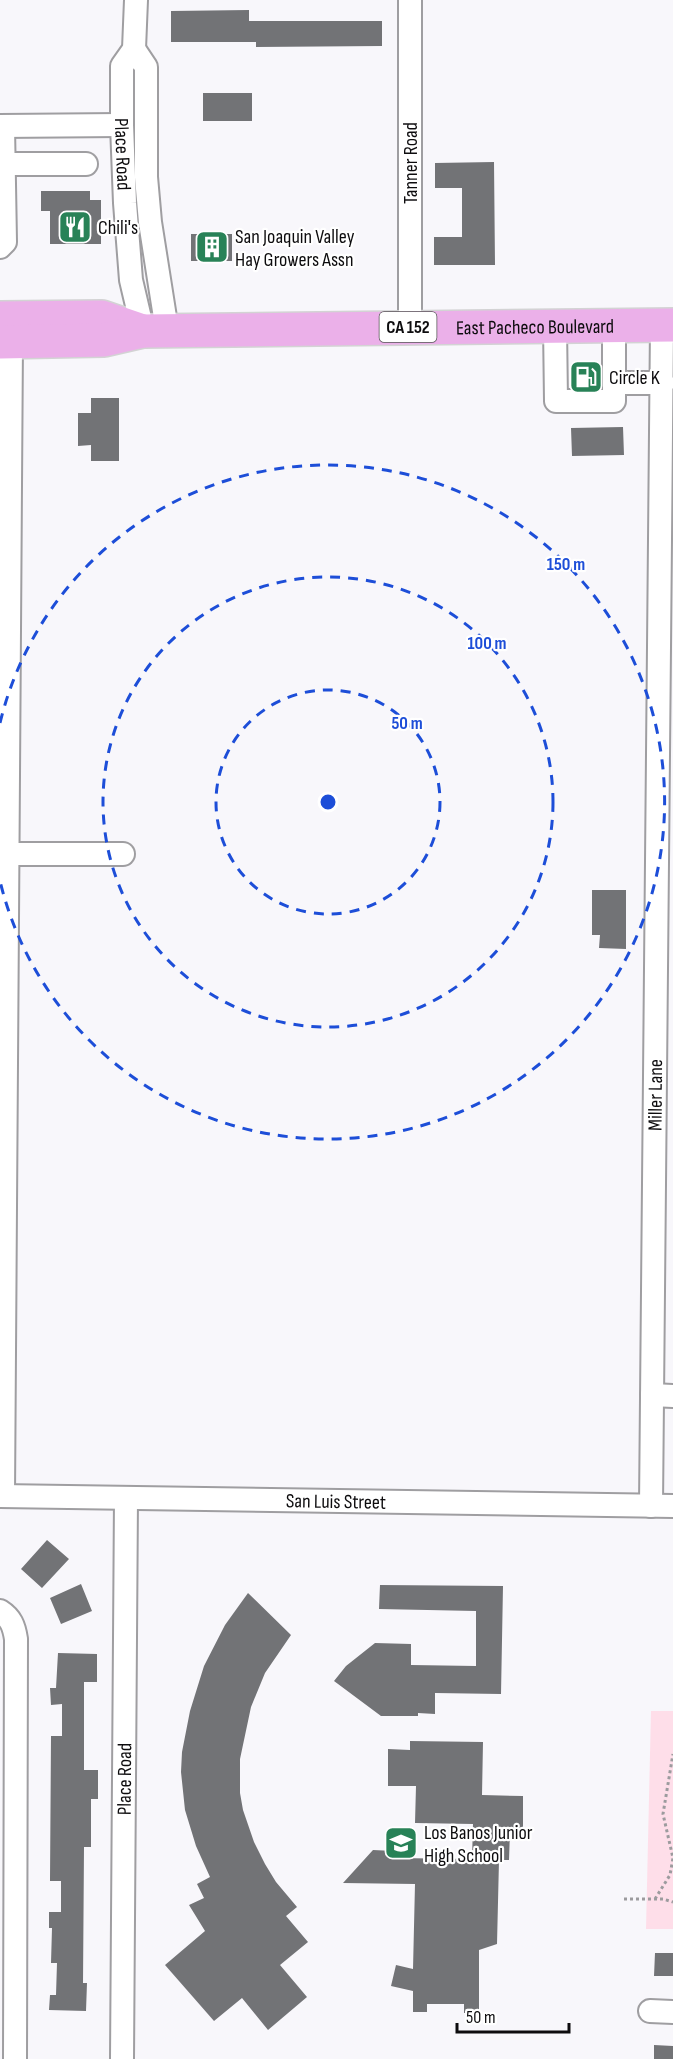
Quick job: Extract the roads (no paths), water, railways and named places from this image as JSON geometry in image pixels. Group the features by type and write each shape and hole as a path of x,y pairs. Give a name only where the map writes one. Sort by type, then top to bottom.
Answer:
{"highway":[{"name":"East Pacheco Boulevard","path":"4,334 102,316 155,331 668,325"}],"street":[{"name":"Place Road","path":"136,0 134,49 122,66 125,203 131,280 155,331"},
{"name":"Tanner Road","path":"410,0 410,327"},
{"name":"Place Road","path":"134,49 146,67 146,177 155,331"},
{"path":"0,247 5,242 2,126 123,125"},
{"path":"4,164 86,164"},
{"path":"555,326 556,402 614,401 614,325"},
{"name":"Miller Lane","path":"662,1506 666,865 663,382 668,325"},
{"path":"2,1496 4,334"},
{"path":"614,383 663,382"},
{"path":"4,854 123,854"},
{"name":"San Luis Street","path":"2,1496 662,1506"},
{"name":"Place Road","path":"122,2059 126,1498"},
{"path":"0,1611 8,1617 14,1627 16,1638 15,2059"},
{"path":"650,2011 673,2012"}],"place":[{"name":"Chili's","path":"75,227"},
{"name":"San Joaquin Valley Hay Growers Assn","path":"212,247"},
{"name":"Circle K","path":"586,377"},
{"name":"Los Banos Junior High School","path":"401,1843"}]}
